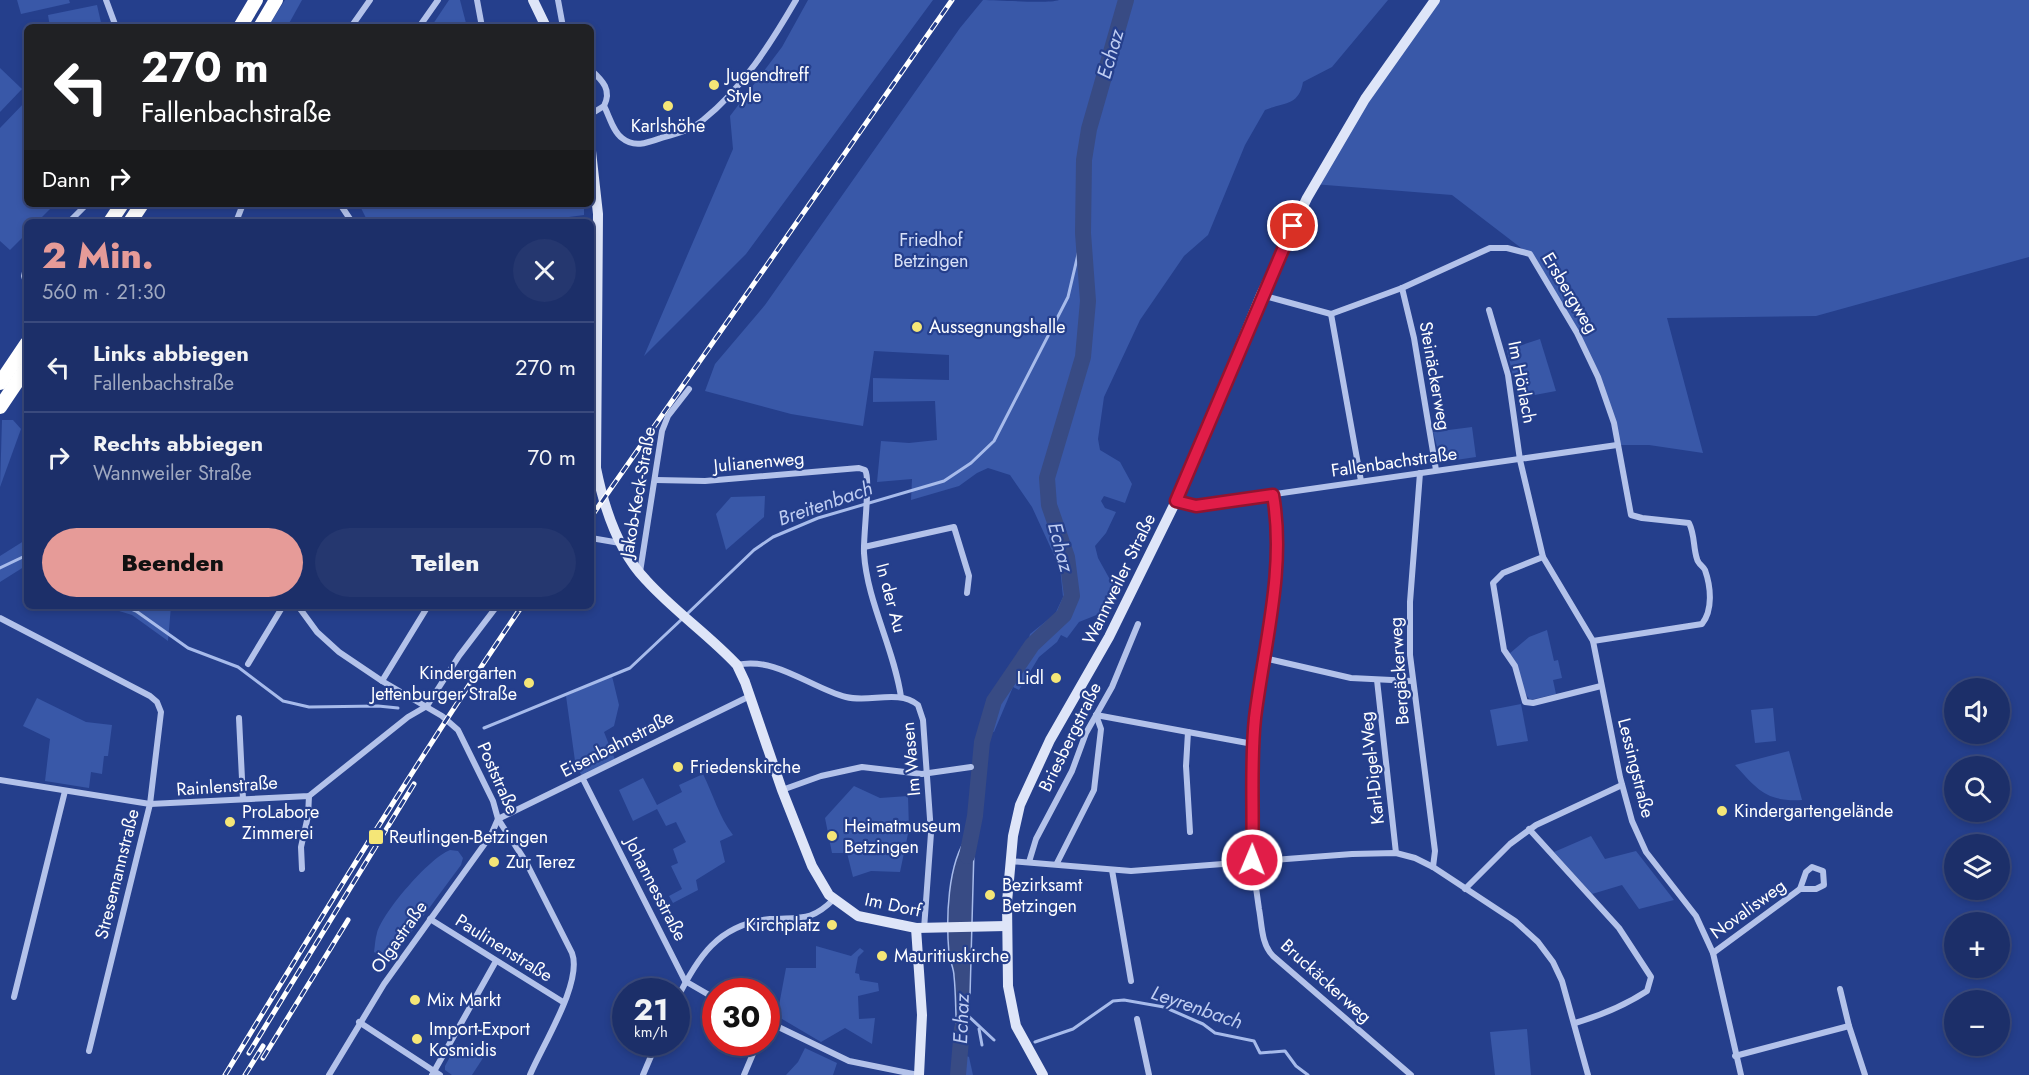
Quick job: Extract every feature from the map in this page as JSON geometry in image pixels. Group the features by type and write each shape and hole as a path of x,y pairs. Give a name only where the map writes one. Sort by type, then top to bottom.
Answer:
{"highway":[{"path":"242,24 256,0"},
{"path":"262,24 276,0"},
{"path":"0,383 24,348"},
{"path":"0,407 24,371"}],"main road":[{"path":"533,0 545,24"},
{"name":"Wannweiler Straße","path":"1043,1075 1018,1031 1011,1013 1006,926 1010,861 1016,820 1026,791 1050,740 1109,637 1176,501 1261,295 1314,184 1347,127 1383,72 1435,0"},
{"path":"594,172 597,194 594,228"},
{"path":"594,374 596,468 605,506 620,543 640,572 737,665"},
{"name":"Im Dorf","path":"737,665 812,866 823,886 834,899 858,916 920,929 1006,926"},
{"path":"919,1075 922,1015 920,929"}],"street":[{"path":"106,0 115,24"},
{"path":"353,24 370,0"},
{"path":"421,24 438,0"},
{"path":"477,0 481,24"},
{"path":"558,0 562,24"},
{"path":"594,74 608,90 604,106 619,136 628,142 641,145 686,130 702,121 722,103 760,57 795,0"},
{"path":"594,112 604,106"},
{"path":"72,219 84,207"},
{"name":"Ersbergweg","path":"1331,314 1402,288 1490,248 1530,254 1539,265 1589,356 1606,400 1617,445"},
{"name":"Steinäckerweg","path":"1402,288 1414,338 1436,470"},
{"path":"1261,295 1331,314 1361,481"},
{"name":"Im Hörlach","path":"1489,310 1509,381 1520,460"},
{"name":"Jakob-Keck-Straße","path":"640,572 664,425 689,389"},
{"path":"1593,641 1702,624 1708,616 1710,606 1704,569 1697,561 1693,530 1689,523 1631,515 1617,445"},
{"name":"Fallenbachstraße","path":"1176,501 1196,506 1617,445"},
{"name":"Lessingstraße","path":"1520,460 1543,558 1593,641 1622,785 1632,821 1646,852 1696,916 1713,953 1741,1075"},
{"name":"Julianenweg","path":"656,480 705,481 859,468 865,470"},
{"name":"In der Au","path":"865,470 868,475 864,511 865,565 902,697"},
{"name":"Bergäckerweg","path":"1420,472 1409,616 1412,681 1435,851 1433,867"},
{"name":"Bruckäckerweg","path":"1273,495 1276,547 1253,744 1252,860 1268,951 1411,1075"},
{"path":"864,547 954,527 969,576 967,593"},
{"path":"594,539 620,543"},
{"path":"1543,558 1503,573 1494,584 1504,650 1515,666 1525,702 1533,704 1601,687"},
{"path":"248,664 281,609"},
{"name":"Poststraße","path":"299,609 324,639 382,681 427,706 450,722 464,739 493,801 498,819 526,862 574,959 574,971 563,1002 530,1075"},
{"path":"382,681 426,609"},
{"path":"302,869 301,847 308,816 309,796 408,717 427,706 454,664 495,609"},
{"name":"Stresemannstraße","path":"0,618 157,702 160,721 150,804 88,1051"},
{"name":"Briesbergstraße","path":"1029,862 1036,839 1072,771 1096,715 1115,680 1138,624"},
{"path":"1264,658 1351,678 1412,681"},
{"name":"Im Wasen","path":"737,665 755,664 784,672 850,698 902,697 912,701 921,712 931,833 926,905 920,929"},
{"name":"Karl-Digel-Weg","path":"1377,680 1396,853"},
{"name":"Eisenbahnstraße","path":"498,819 750,696"},
{"path":"1096,715 1253,744"},
{"path":"1057,863 1094,790 1101,729 1096,715"},
{"path":"239,718 243,799"},
{"path":"1188,732 1186,759 1190,832"},
{"path":"782,790 821,776 862,767 927,773 971,767"},
{"name":"Johannesstraße","path":"583,779 683,978"},
{"name":"Rainlenstraße","path":"0,780 150,804 309,796"},
{"path":"1465,889 1510,844 1529,830 1622,785"},
{"path":"14,997 65,791"},
{"name":"Olgastraße","path":"329,1075 359,1022 491,835 498,819"},
{"path":"1529,830 1619,928 1651,977 1647,991 1631,1001 1616,1010 1575,1023"},
{"path":"1010,861 1142,871 1252,860 1396,853 1433,867 1515,921 1538,942 1553,962 1562,981 1588,1075"},
{"name":"Novalisweg","path":"1713,953 1800,889 1808,869 1816,867 1823,871 1824,885 1816,889 1800,889"},
{"path":"1112,870 1131,981"},
{"path":"687,978 704,952 734,929 766,920 814,916 834,899"},
{"name":"Paulinenstraße","path":"430,919 563,1002"},
{"path":"433,1073 496,961"},
{"path":"1840,989 1865,1075"},
{"path":"1137,1019 1149,1075"},
{"path":"359,1022 433,1073 440,1075"},
{"path":"1735,1056 1849,1026"},
{"path":"780,1028 849,1061 919,1075"},
{"path":"643,1075 651,1056"},
{"path":"744,1075 752,1056"}],"green space":[{"path":"17,0 69,0 70,3 21,14"},
{"path":"285,0 302,0 289,24 270,24"},
{"path":"449,0 460,0 466,24 433,24"},
{"path":"808,0 933,0 746,254 644,356 733,149 730,116 782,47"},
{"name":"Friedhof Betzingen","path":"983,0 1035,2 1059,0 1388,0 1332,67 1303,82 1298,95 1290,102 1265,110 1245,145 1208,235 1184,256 1140,320 1104,397 1098,439 1100,450 1120,462 1132,484 1125,503 1104,496 1101,501 1105,508 1116,512 1106,533 1095,546 1098,558 1113,585 1099,614 1079,622 1067,638 1061,635 1057,642 1039,657 1019,690 1013,687 994,732 986,731 994,706 1022,663 1030,634 1055,614 1063,597 1060,568 1032,507 1010,475 988,468 959,486 911,500 912,479 877,482 881,441 909,443 937,440 935,401 873,402 873,378 949,380 949,355 874,351 863,426 791,414 705,391 715,364 765,305 960,28"},
{"path":"1434,0 2029,0 2029,257 1816,316 1667,318 1703,453 1649,445 1617,445 1614,423 1598,377 1534,258 1452,195 1313,184"},
{"path":"97,5 101,24 50,24 48,15"},
{"path":"0,68 22,89 0,112"},
{"path":"24,103 24,207 52,207 40,219 24,219 24,236 10,250 0,241 0,128"},
{"path":"360,207 584,207 584,215 554,219 366,219"},
{"path":"1540,339 1556,391 1518,398 1507,350"},
{"path":"2,420 13,420 21,429 0,487"},
{"path":"1472,427 1476,457 1449,461 1440,458 1433,432"},
{"path":"765,496 764,517 726,550 716,514 731,497"},
{"path":"24,541 24,567 0,582 0,556"},
{"path":"113,609 171,609 168,641 132,615"},
{"path":"1547,630 1554,661 1558,660 1562,678 1553,680 1556,694 1530,700 1509,654 1529,637"},
{"path":"612,676 619,705 614,726 604,732 616,762 583,779 575,761 566,696"},
{"path":"37,698 86,722 112,725 108,756 104,756 102,774 91,772 89,788 45,781 50,739 23,726"},
{"path":"1521,704 1528,741 1497,746 1490,710"},
{"path":"1773,708 1776,741 1755,743 1751,710"},
{"path":"1789,751 1802,800 1779,799 1763,792 1735,765"},
{"path":"703,774 720,813 733,835 720,841 725,862 696,880 698,890 673,903 669,896 682,889 671,866 678,863 673,849 686,842 676,822 666,826 657,809 633,821 619,790 643,778 657,805 682,792 679,785"},
{"path":"854,786 880,798 908,796 909,829 900,872 871,871 853,877 847,853 832,853 825,818"},
{"path":"1591,836 1605,859 1636,851 1674,900 1639,909 1622,885 1592,894 1554,852"},
{"path":"450,850 458,851 463,858 461,865 390,961 374,952 376,935 388,912 419,874"},
{"path":"816,946 851,956 860,948 864,951 858,957 855,973 859,974 860,980 878,983 879,991 858,996 859,1019 875,1018 872,1044 845,1028 821,1042 780,1018 780,1000 786,968 816,968"},
{"path":"1527,1029 1531,1075 1495,1075 1490,1032"},
{"path":"457,1044 483,1058 472,1075 452,1075 445,1070"},
{"path":"805,1048 837,1063 833,1075 786,1075 798,1062"},
{"path":"960,1053 969,1057 973,1075 958,1075"}],"water":[{"path":"968,836 971,836 974,849 970,996 960,1051 954,973 949,954 948,909 949,892 956,861"}],"waterway":[{"name":"Echaz","path":"967,856 975,816 982,742 994,701 1032,645 1064,615 1072,596 1067,557 1049,505 1047,478 1083,357 1088,301 1083,233 1084,160 1089,129 1126,0"},
{"name":"Breitenbach","path":"687,614 754,550 773,537 818,518 944,481 971,463 994,441 1068,297 1083,233"},
{"name":"Breitenbach","path":"0,568 24,556"},
{"name":"Breitenbach","path":"131,609 188,648 238,667 283,701 309,707 398,708"},
{"name":"Breitenbach","path":"484,728 630,668 682,619"},
{"name":"Leyrenbach","path":"1035,1042 1073,1029 1113,1001 1124,1000 1164,1007 1203,1024 1215,1033 1254,1041 1260,1053 1285,1051 1296,1066 1308,1075"},
{"name":"Leyrenbach","path":"964,1012 994,1040"},
{"name":"Echaz","path":"958,1075 962,1028"},
{"path":"979,1029 982,1045"}],"railway":[{"path":"594,513 952,0"},
{"path":"225,1075 408,780 520,609"},
{"path":"249,1053 414,784"},
{"path":"263,1058 348,920"},
{"path":"245,1075 263,1046"}],"place":[{"name":"Jugendtreff Style","path":"714,85"},
{"name":"Karlshöhe","path":"668,106"},
{"name":"Aussegnungshalle","path":"917,327"},
{"name":"Lidl","path":"1056,678"},
{"name":"Kindergarten Jettenburger Straße","path":"529,683"},
{"name":"Friedenskirche","path":"678,767"},
{"name":"Kindergartengelände","path":"1722,811"},
{"name":"ProLabore Zimmerei","path":"230,822"},
{"name":"Heimatmuseum Betzingen","path":"832,836"},
{"name":"Reutlingen-Betzingen","path":"376,837"},
{"name":"Zur Terez","path":"494,862"},
{"name":"Bezirksamt Betzingen","path":"990,895"},
{"name":"Kirchplatz","path":"832,925"},
{"name":"Mauritiuskirche","path":"882,956"},
{"name":"Mix Markt","path":"415,1000"},
{"name":"Import-Export Kosmidis","path":"417,1039"}],"route":[{"path":"1252,860 1255,718 1275,575 1276,530 1273,495 1196,506 1176,501 1261,295 1293,226"}]}
